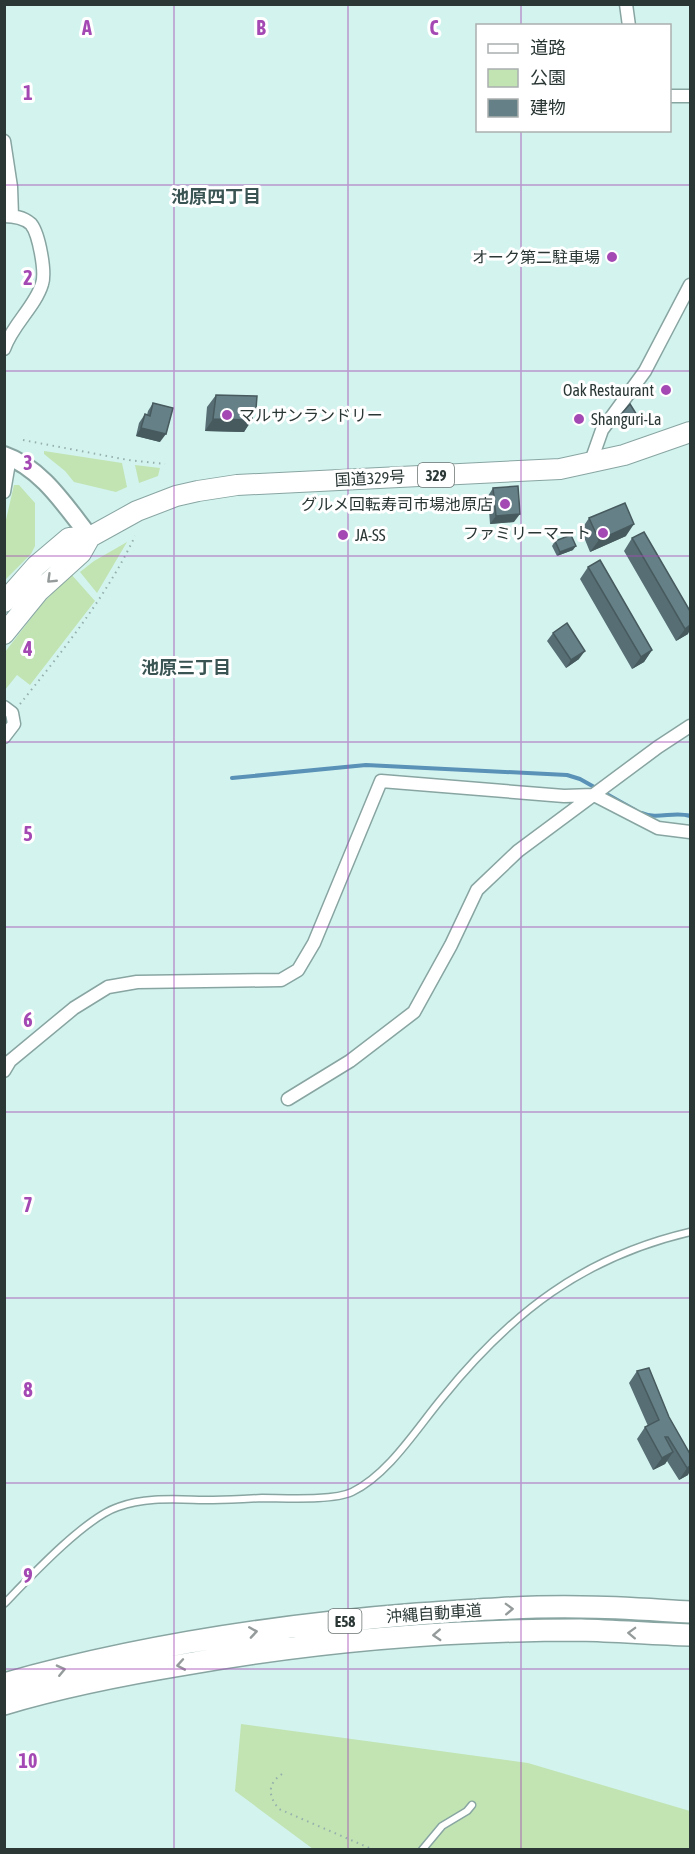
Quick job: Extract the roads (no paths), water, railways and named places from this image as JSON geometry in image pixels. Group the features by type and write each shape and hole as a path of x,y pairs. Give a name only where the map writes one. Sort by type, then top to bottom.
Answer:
{"highway":[{"name":"国道329号","path":"4,602 21,581 54,549 69,538 90,537 156,503 198,491 237,485 560,469 590,464 633,452 690,432"},
{"name":"国道329号","path":"4,634 39,591 81,553 90,537"},
{"name":"沖縄自動車道","path":"4,1684 136,1653 255,1632 361,1619 478,1610 580,1607 690,1612"},
{"name":"沖縄自動車道","path":"4,1704 30,1696 155,1669 258,1651 362,1639 582,1630 690,1635"}],"main road":[{"path":"7,456 25,465 45,482 90,537"}],"street":[{"path":"626,4 629,24"},
{"path":"671,96 690,96"},
{"path":"4,141 11,187 8,216 19,216 31,225 43,263 43,283 9,336 4,349"},
{"path":"590,464 602,430 645,371 690,285"},
{"path":"4,492 7,456"},
{"path":"4,736 14,724 8,710"},
{"path":"288,1099 351,1061 414,1012 451,945 477,890 518,851 690,726"},
{"path":"6,1061 74,1008 108,987 137,982 281,980 298,970 314,943 381,781 564,796 594,795 658,828 690,832"}],"lane":[{"path":"4,1604 81,1531 117,1507 142,1501 174,1499 302,1499 351,1493 385,1468 447,1391 494,1339 524,1313 555,1290 615,1256 690,1232"},
{"path":"422,1850 442,1826 472,1805"}],"waterway":[{"path":"232,778 366,765 567,775 580,779 635,810"},
{"path":"642,813 654,816 678,814 690,816"}],"place":[{"name":"オーク第二駐車場","path":"612,257"},
{"name":"Oak Restaurant","path":"666,390"},
{"name":"マルサンランドリー","path":"227,415"},
{"name":"Shanguri-La","path":"579,419"},
{"name":"グルメ回転寿司市場池原店","path":"505,504"},
{"name":"ファミリーマート","path":"603,533"},
{"name":"JA-SS","path":"343,535"}],"district":[{"name":"池原四丁目","path":"216,196"},
{"name":"池原三丁目","path":"186,667"}]}
